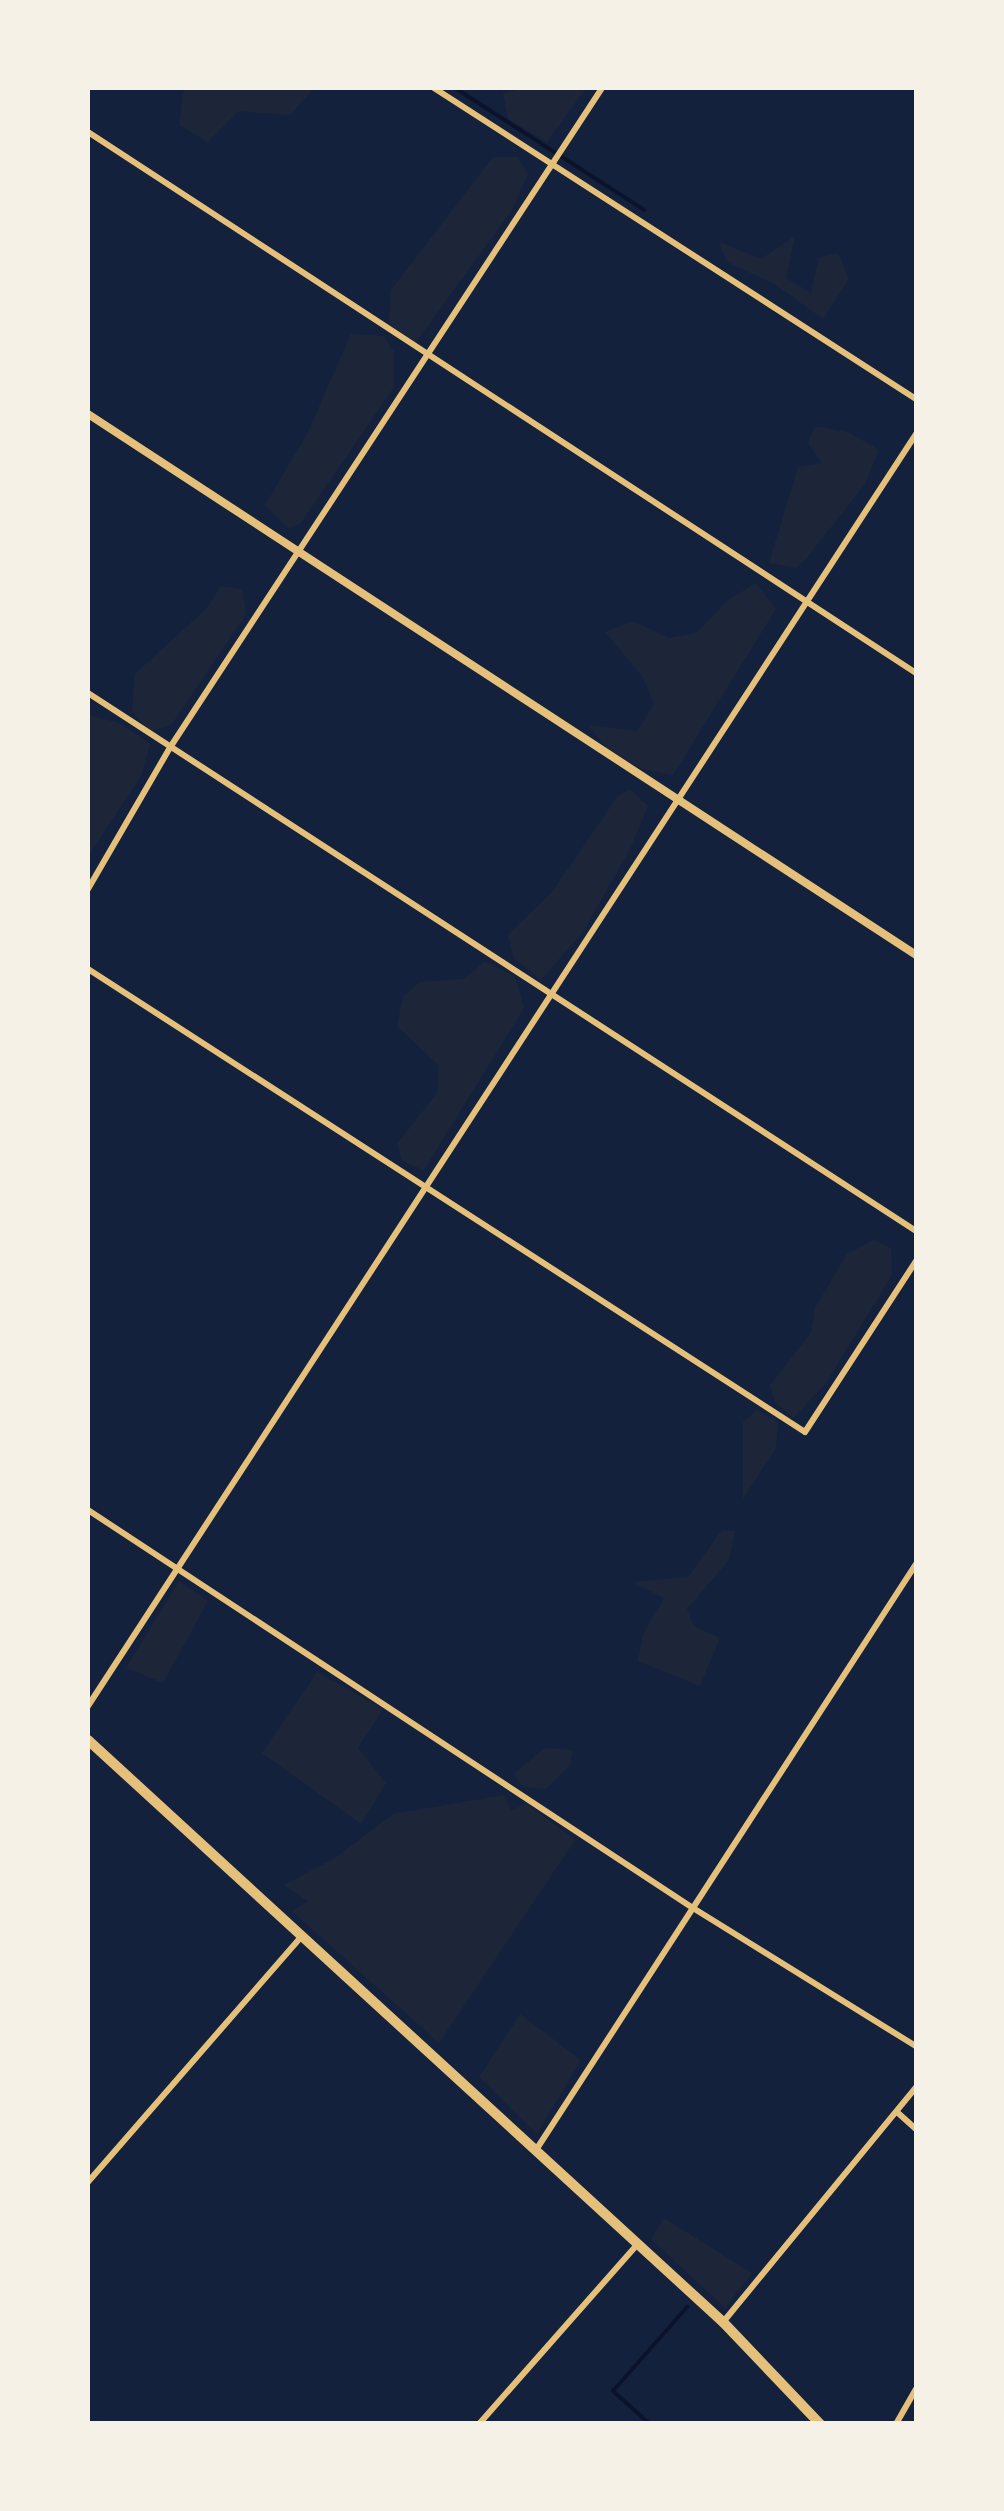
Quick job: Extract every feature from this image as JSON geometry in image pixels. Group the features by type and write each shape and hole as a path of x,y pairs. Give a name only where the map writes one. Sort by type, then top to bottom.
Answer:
{"main road":[{"path":"88,1740 723,2322 820,2424"}],"street":[{"path":"434,88 916,399"},
{"path":"88,888 171,746 602,88"},
{"path":"88,132 916,672"},
{"path":"88,414 916,954"},
{"path":"88,1706 916,434"},
{"path":"88,693 916,1231"},
{"path":"88,969 805,1432 916,1260"},
{"path":"88,1510 694,1908 916,2046"},
{"path":"536,2151 916,1564"},
{"path":"88,2182 300,1937"},
{"path":"723,2322 916,2087"},
{"path":"897,2112 916,2129"},
{"path":"479,2424 638,2244"},
{"path":"896,2424 916,2389"}],"shaded area":[{"path":"184,88 314,88 290,115 239,111 208,142 179,125"},
{"path":"528,88 586,88 547,142 508,119 503,93"},
{"path":"493,157 518,157 528,174 512,210 413,346 389,323 391,290"},
{"path":"795,236 786,278 811,293 819,257 838,253 849,279 823,319 776,285 727,262 719,242 761,259"},
{"path":"351,334 384,336 394,352 394,387 300,524 288,528 265,505 308,432"},
{"path":"815,426 848,432 879,450 865,484 805,560 796,568 769,563 798,467 822,463 808,443"},
{"path":"756,583 776,609 673,775 639,768 607,748 588,725 637,731 654,704 642,676 605,632 633,621 669,638 696,633 728,600"},
{"path":"221,586 242,589 246,614 172,724 150,732 132,711 135,674 206,609"},
{"path":"88,715 120,723 150,744 141,776 88,856"},
{"path":"630,789 648,806 630,849 583,932 541,980 514,958 508,935 552,892 617,797"},
{"path":"485,962 515,976 524,1008 424,1170 402,1161 397,1144 437,1093 439,1066 397,1026 403,997 419,982 463,979"},
{"path":"874,1240 891,1248 892,1275 826,1383 793,1418 775,1402 770,1385 811,1333 815,1308 847,1254"},
{"path":"757,1410 778,1422 776,1448 743,1499 743,1422"},
{"path":"722,1530 735,1531 729,1560 687,1609 694,1626 720,1638 700,1686 638,1661 643,1634 664,1598 632,1582 688,1577"},
{"path":"179,1581 208,1601 163,1683 126,1668"},
{"path":"317,1672 383,1709 358,1748 386,1783 361,1824 262,1753"},
{"path":"545,1748 573,1750 570,1766 546,1789 523,1787 513,1774"},
{"path":"504,1795 511,1811 526,1803 575,1840 439,2043 292,1911 308,1901 284,1885 335,1858 393,1814"},
{"path":"520,2014 581,2060 537,2134 479,2077"},
{"path":"664,2218 752,2273 725,2308 651,2239"}],"waterway":[{"path":"455,88 644,210"},
{"path":"650,2424 613,2391 687,2307"}]}
